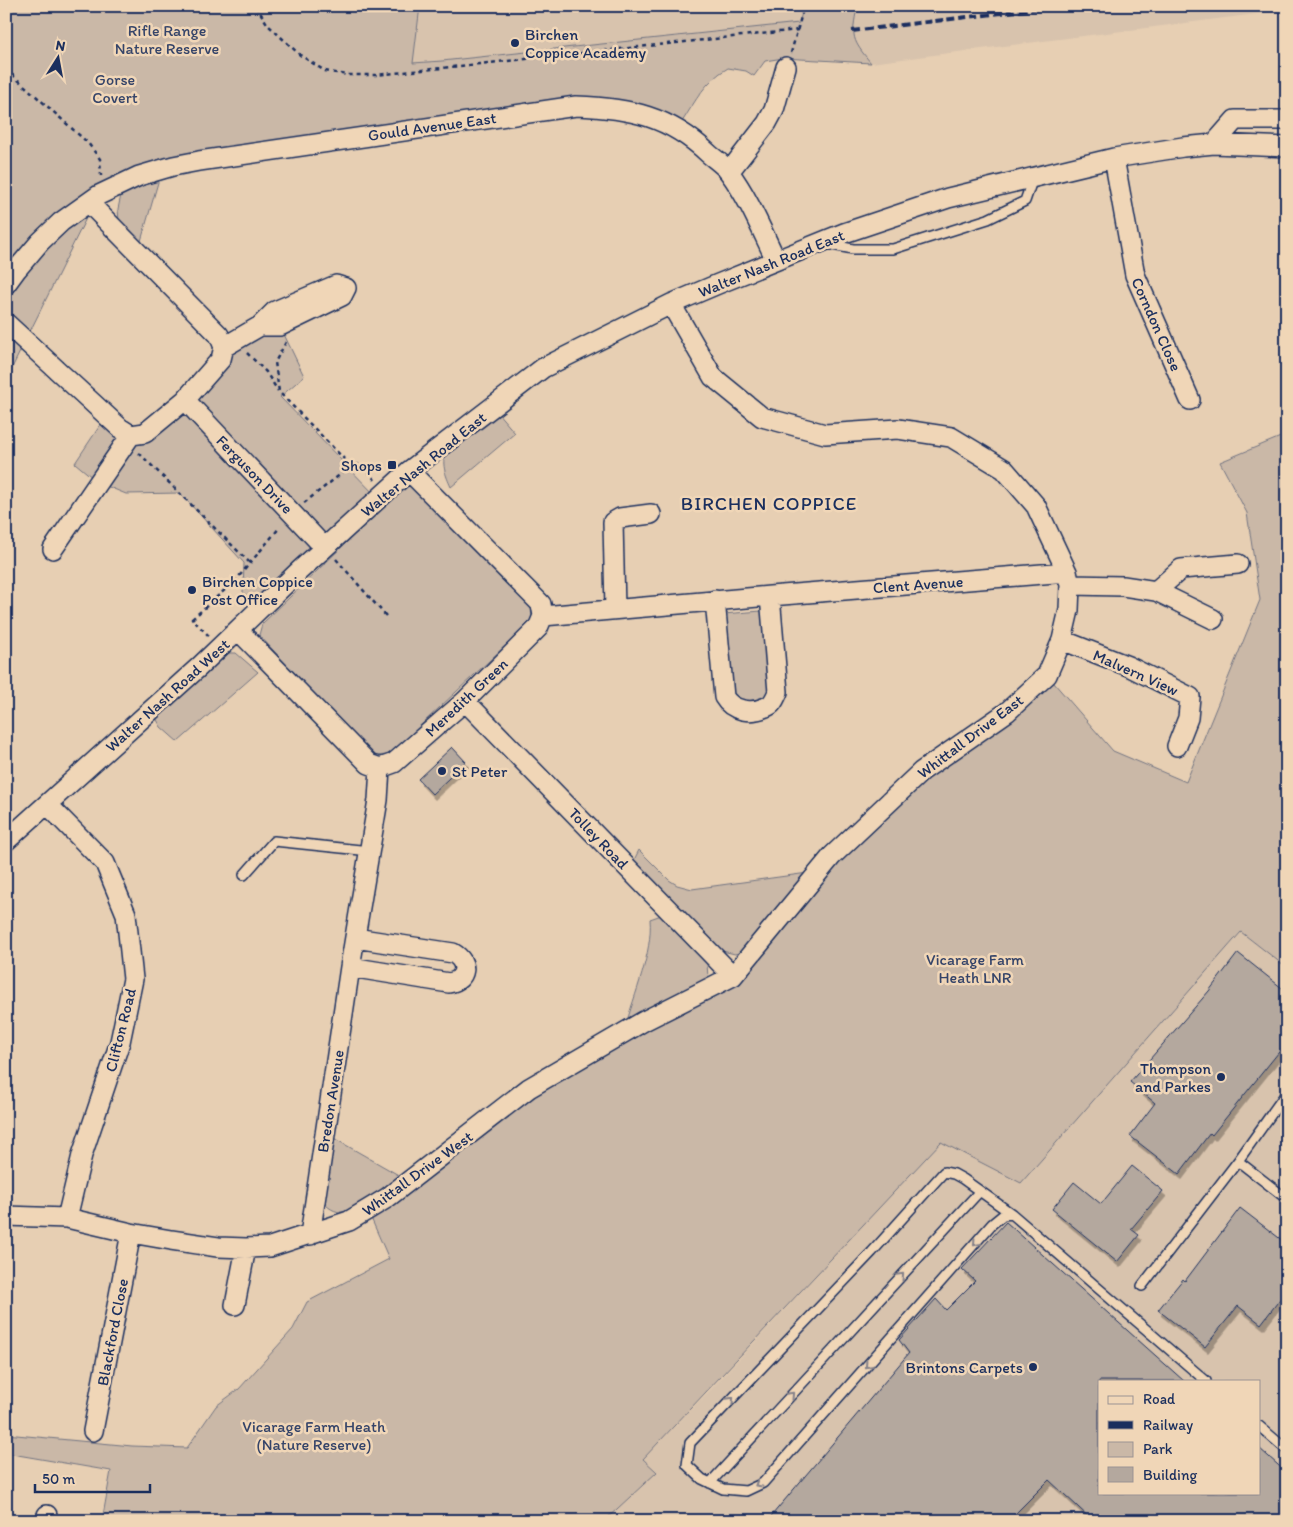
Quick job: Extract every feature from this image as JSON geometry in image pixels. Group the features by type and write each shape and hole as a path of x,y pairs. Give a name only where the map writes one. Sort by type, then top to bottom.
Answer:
{"street":[{"path":"729,172 767,123 774,110 786,67"},
{"name":"Gould Avenue East","path":"6,284 40,242 61,222 116,186 139,176 199,161 576,106 624,109 641,113 661,121 696,143 729,172 776,260"},
{"path":"1214,144 1235,120 1287,120"},
{"name":"Walter Nash Road East","path":"324,547 409,471 544,368 671,304 776,260 948,198 1114,158 1214,144 1287,146"},
{"name":"Corndon Close","path":"1114,158 1135,275 1190,400"},
{"path":"53,550 130,438 145,433 185,400 221,359 224,347 219,335 94,199"},
{"path":"224,347 260,326 275,311 336,285 346,288 342,296 280,326 260,326"},
{"name":"Whittall Drive East","path":"671,304 713,377 762,417 825,434 898,429 951,437 1004,469 1036,506 1068,579 1069,610 1062,640 1047,675 1007,712 922,771 832,856 733,976"},
{"path":"6,323 130,438"},
{"name":"Ferguson Drive","path":"185,400 324,547"},
{"path":"409,471 541,604 544,616"},
{"path":"615,609 613,522 620,518 651,514"},
{"name":"Walter Nash Road West","path":"6,841 220,647 324,547"},
{"path":"1156,592 1181,569 1238,564"},
{"name":"Clent Avenue","path":"544,616 770,596 1068,579 1156,592 1213,619"},
{"path":"715,600 724,697 729,706 740,710 754,710 767,707 774,701 778,692 770,596"},
{"name":"Meredith Green","path":"380,768 394,763 465,700 538,628 544,616"},
{"path":"238,630 369,764 380,768"},
{"name":"Malvern View","path":"1062,640 1128,666 1190,697 1188,718 1177,746"},
{"name":"Tolley Road","path":"465,700 733,976"},
{"name":"Bredon Avenue","path":"310,1235 350,967 378,800 380,768"},
{"name":"Clifton Road","path":"47,804 105,863 126,914 133,980 120,1042 82,1156 67,1218"},
{"path":"350,967 449,983 456,982 464,971 460,957 453,953 355,938"},
{"name":"Whittall Drive West","path":"6,1216 67,1218 131,1233 218,1247 270,1247 310,1235 349,1221 387,1198 529,1088 644,1021 733,976"},
{"name":"Blackford Close","path":"93,1431 131,1233"},
{"path":"235,1305 246,1248"}],"lane":[{"path":"819,243 853,249 893,249 988,218 1025,201 1033,178"},
{"path":"244,874 274,841 370,851"},
{"path":"1142,1286 1238,1161 1287,1092"},
{"path":"1238,1161 1287,1199"},
{"path":"1012,1214 1003,1215 992,1224 763,1483 746,1491 724,1489 702,1479 687,1465 690,1443 872,1252 944,1172 954,1174 1012,1214 1205,1380"},
{"path":"710,1483 980,1191"},
{"path":"1260,1427 1287,1450"}],"path":[{"path":"256,6 268,25 300,55 325,71 347,75 376,75 798,30"},
{"path":"786,67 804,6"},
{"path":"6,69 88,143 100,159 101,174 94,199"},
{"path":"279,392 275,362 292,330 291,320"},
{"path":"245,345 247,353 266,372 279,392 350,466"},
{"path":"130,438 250,563"},
{"path":"220,647 192,620 236,580 292,513 350,466 362,464 378,483"},
{"path":"324,547 386,616"}],"shaded area":[{"name":"Birchen Coppice Academy","path":"420,6 804,6 799,23 787,25 412,63"},
{"path":"859,6 1287,6 1287,10 871,63 857,47 852,31"},
{"path":"1241,932 1282,964 1287,960 1287,1521 604,1521 657,1472 643,1459 711,1389 941,1141 1021,1183"}],"green space":[{"name":"Gorse Covert","path":"6,6 420,6 413,63 799,23 804,6 859,6 854,26 855,38 860,49 871,63 783,58 765,61 754,76 746,71 728,68 707,85 682,122 651,110 483,113 100,190 6,380"},
{"path":"159,179 141,241 119,221 118,209 121,195 135,186"},
{"path":"280,326 304,376 280,397 378,498 259,608 243,592 244,563 180,493 126,494 99,483 75,463 107,415 131,435 221,359"},
{"path":"497,412 515,433 451,487 444,464 447,450"},
{"name":"Vicarage Farm Heath LNR","path":"1283,436 1287,437 1287,960 1282,964 1241,932 1021,1183 941,1142 643,1459 657,1472 604,1521 102,1521 111,1471 6,1453 6,1434 132,1446 187,1448 216,1406 239,1389 293,1329 307,1302 389,1259 371,1218 529,1088 733,976 832,856 1047,675 1113,751 1186,782 1260,600 1247,513 1220,462"},
{"path":"410,485 530,600 532,618 523,629 389,755 372,756 259,635 262,624 403,488"},
{"path":"762,611 771,693 764,702 734,701 723,614"},
{"path":"225,653 236,653 258,672 178,742 161,727 156,718"},
{"path":"639,850 669,880 677,885 692,889 808,873 745,951 735,954 722,951 634,860"},
{"path":"664,914 707,963 708,978 625,1028 646,959 649,945 650,919"},
{"path":"330,1136 402,1177 360,1206 347,1212 335,1211 322,1201"}],"building":[{"name":"St Peter","path":"452,747 466,762 432,794 418,779"},
{"path":"1238,953 1287,992 1287,1042 1212,1135 1210,1133 1179,1174 1130,1136 1155,1103 1130,1082 1209,991"},
{"path":"1132,1166 1163,1191 1131,1229 1139,1235 1117,1262 1052,1209 1074,1182 1101,1204"},
{"path":"1240,1208 1287,1244 1287,1290 1261,1324 1238,1306 1205,1347 1158,1310 1183,1279 1185,1281"},
{"name":"Brintons Carpets","path":"1006,1222 1183,1380 1098,1380 1098,1494 1260,1494 1260,1449 1287,1473 1287,1521 1093,1521 1049,1480 1008,1521 767,1521 909,1353 899,1340 936,1299 946,1310 975,1281 962,1269"}],"railway":[{"path":"852,31 1059,6"}],"place":[{"name":"Birchen Coppice Academy","path":"515,43"},
{"name":"Shops","path":"392,465"},
{"name":"Birchen Coppice Post Office","path":"192,590"},
{"name":"St Peter","path":"442,771"},
{"name":"Thompson and Parkes","path":"1221,1077"},
{"name":"Brintons Carpets","path":"1033,1367"}],"district":[{"name":"BIRCHEN COPPICE","path":"769,503"}],"park label":[{"name":"Rifle Range Nature Reserve","path":"167,39"},
{"name":"Vicarage Farm Heath (Nature Reserve)","path":"314,1435"}]}
